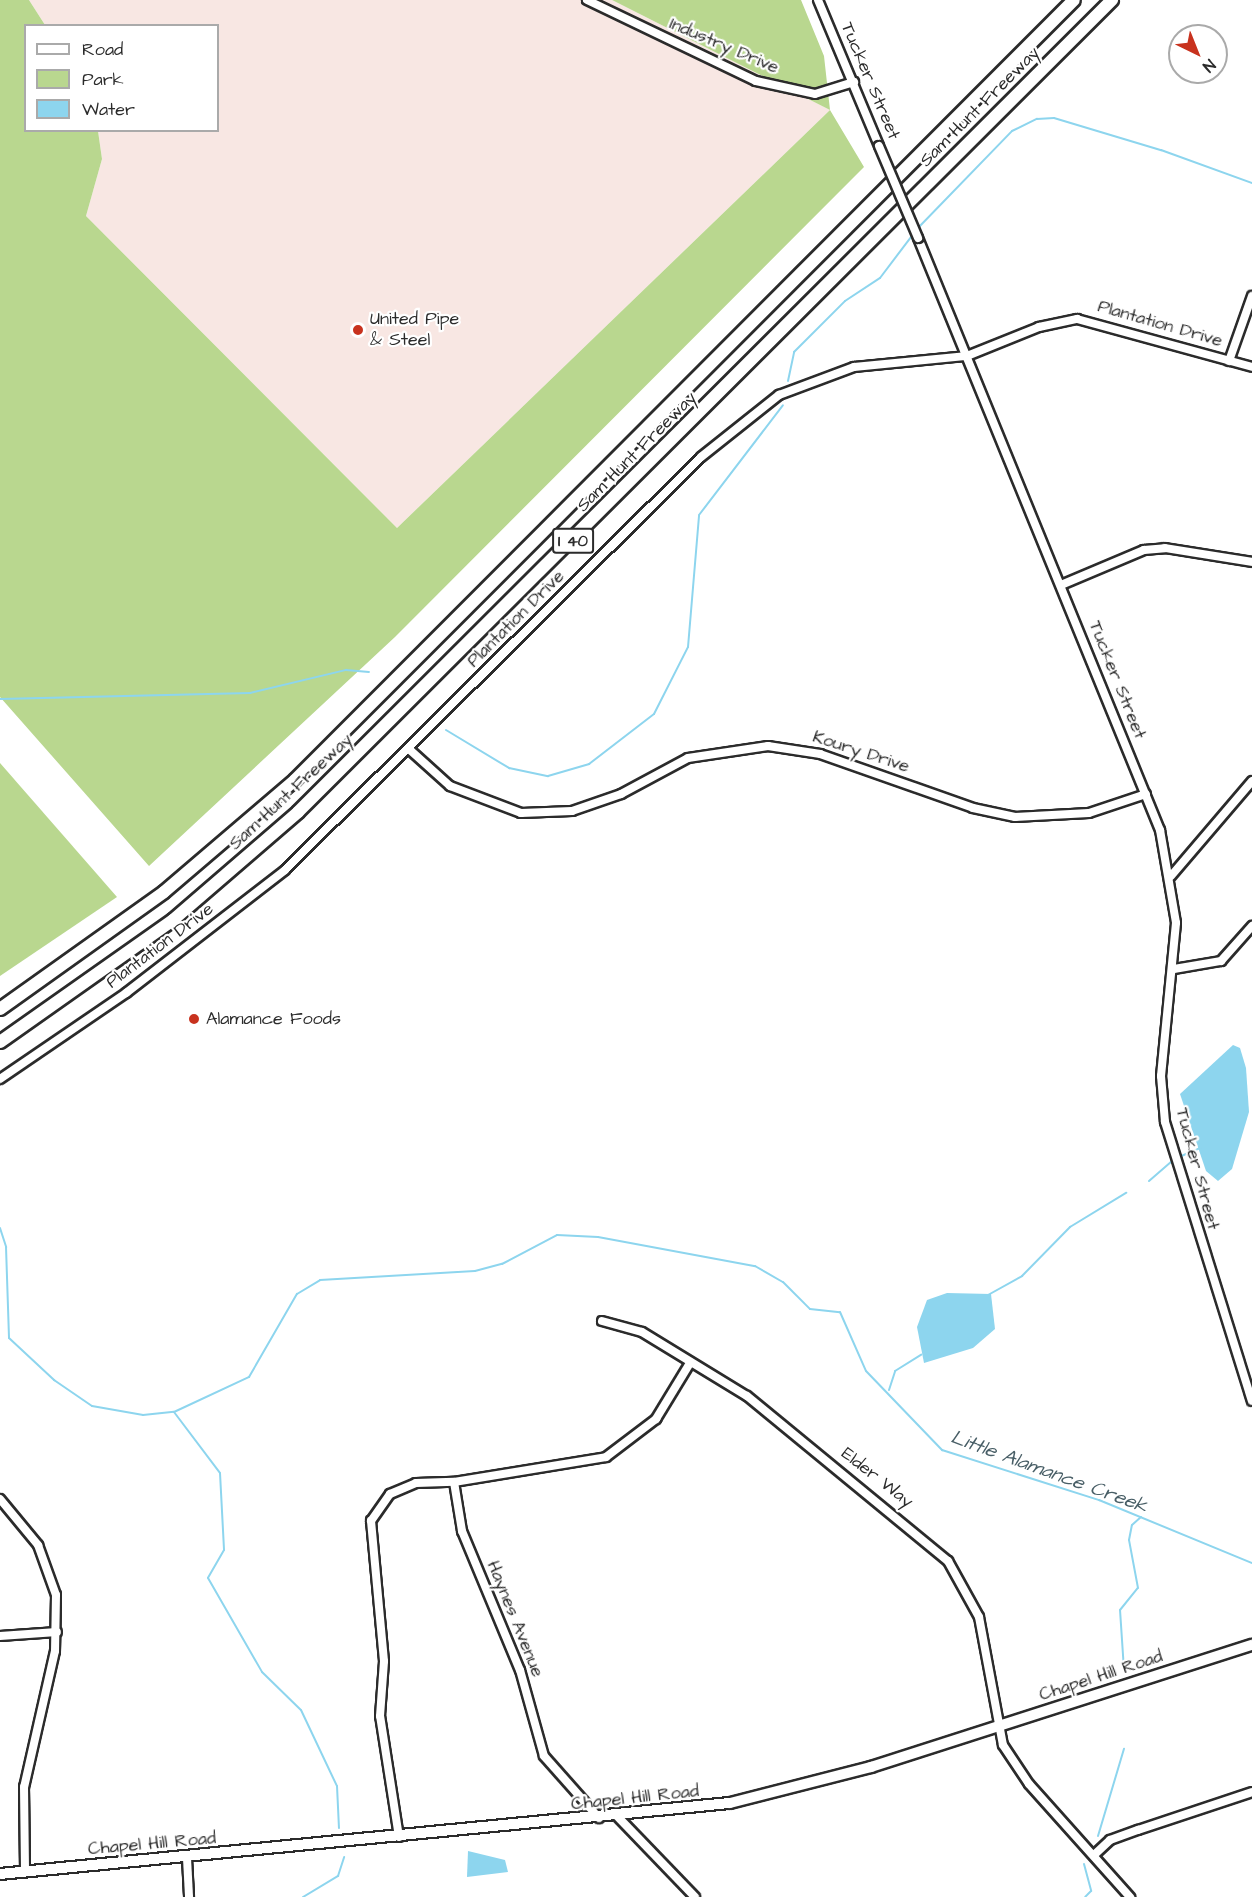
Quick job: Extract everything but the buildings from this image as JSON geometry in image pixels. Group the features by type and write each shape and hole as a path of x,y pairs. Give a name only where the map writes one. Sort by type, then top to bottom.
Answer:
{"highway":[{"name":"Sam Hunt Freeway","path":"0,1009 164,892 302,773 1074,0"},
{"name":"Sam Hunt Freeway","path":"0,1041 173,920 315,797 1112,0"}],"main road":[{"name":"Chapel Hill Road","path":"0,1874 599,1819 757,1797 997,1726 1252,1645"}],"street":[{"name":"Industry Drive","path":"587,0 756,81 815,94 854,82"},
{"name":"Tucker Street","path":"818,0 854,82 1146,794 1171,876 1174,969 1161,1076 1165,1122 1252,1401"},
{"path":"1229,360 1252,296"},
{"name":"Plantation Drive","path":"0,1079 216,926 285,870 410,750 701,457 760,407 804,382 854,367 967,356 1039,327 1077,319 1252,367"},
{"path":"1061,585 1144,550 1165,548 1252,562"},
{"name":"Koury Drive","path":"410,750 450,786 521,813 580,809 688,758 768,746 820,754 973,808 1015,817 1089,813 1146,794"},
{"path":"1171,876 1252,781"},
{"path":"1174,969 1221,961 1252,926"},
{"name":"Elder Way","path":"602,1320 642,1332 773,1416 948,1561 972,1597 981,1627 997,1726 1014,1764 1130,1897"},
{"path":"399,1838 380,1716 384,1661 371,1521 390,1494 416,1483 454,1482 606,1457 656,1419 690,1363"},
{"name":"Haynes Avenue","path":"454,1482 462,1531 520,1670 544,1756 599,1819"},
{"path":"0,1499 29,1530 46,1561 56,1595 57,1632 24,1787 25,1871"},
{"path":"0,1636 57,1632"},
{"path":"1094,1855 1119,1837 1252,1792"},
{"path":"618,1817 695,1897"},
{"path":"187,1858 189,1897"}],"shaded area":[{"path":"29,0 612,0 830,110 397,528 86,216 102,159 98,132 219,132 219,24 44,24"}],"green space":[{"path":"0,0 29,0 44,24 24,24 24,132 98,132 102,159 86,216 397,528 830,110 864,167 395,637 149,866 0,697"},
{"path":"612,0 801,0 824,56 830,110"},
{"path":"0,763 117,897 0,976"}],"water":[{"path":"1233,1045 1240,1048 1246,1068 1249,1112 1232,1169 1218,1181 1206,1171 1180,1094"},
{"path":"947,1293 991,1294 995,1329 973,1348 924,1363 917,1327 927,1300"},
{"path":"468,1851 505,1860 508,1872 467,1877"}],"waterway":[{"path":"917,229 1012,131 1037,119 1054,118 1161,150 1252,183"},
{"path":"788,381 794,352 845,301 880,278 914,233"},
{"path":"446,730 509,768 548,776 589,764 654,714 688,647 699,515 783,405"},
{"path":"0,699 250,693 346,670 369,672"},
{"path":"1179,1157 1200,1148"},
{"path":"1149,1181 1171,1162"},
{"path":"988,1295 1022,1276 1070,1227 1126,1193"},
{"name":"Little Alamance Creek","path":"0,1228 6,1247 9,1338 54,1380 92,1406 143,1415 174,1412 249,1377 297,1294 320,1280 475,1271 502,1264 557,1235 598,1237 755,1266 783,1282 810,1309 840,1312 866,1371 942,1450 1099,1500 1252,1563"},
{"path":"889,1390 895,1371 921,1355"},
{"path":"174,1412 220,1473 224,1550 208,1578 262,1672 301,1710 337,1786 339,1828"},
{"path":"1124,1670 1120,1610 1138,1588 1129,1540 1132,1525 1141,1517"},
{"path":"1098,1836 1124,1749"},
{"path":"303,1897 338,1876 344,1857"},
{"path":"1084,1864 1091,1891 1085,1897"}],"place":[{"name":"United Pipe & Steel","path":"358,330"},
{"name":"Alamance Foods","path":"194,1019"}]}
